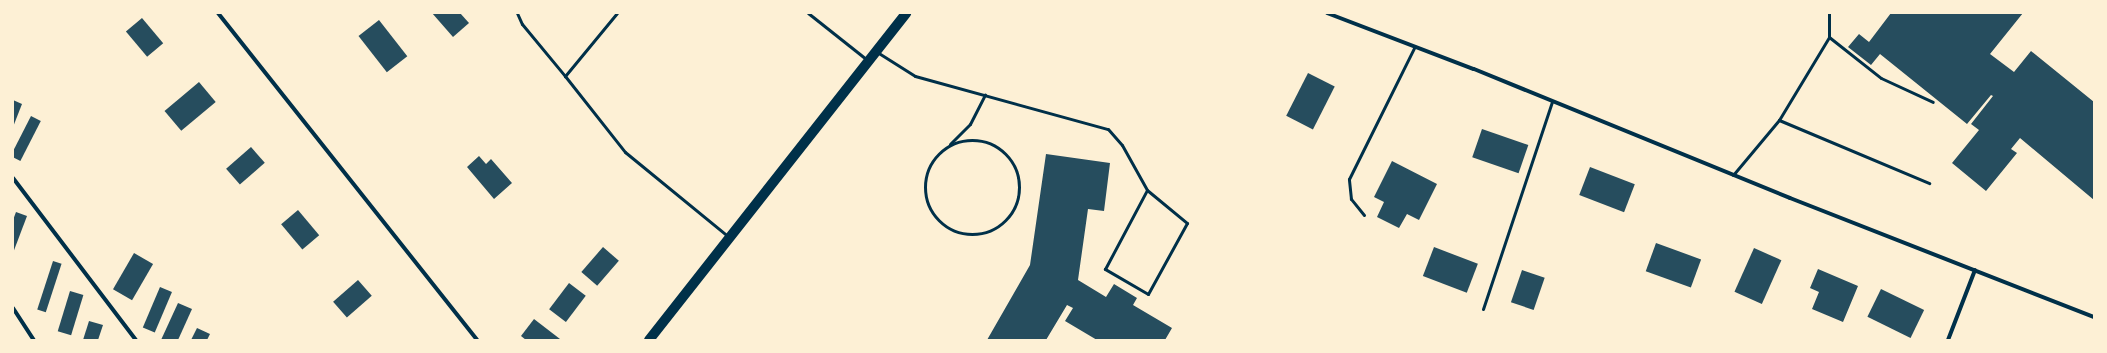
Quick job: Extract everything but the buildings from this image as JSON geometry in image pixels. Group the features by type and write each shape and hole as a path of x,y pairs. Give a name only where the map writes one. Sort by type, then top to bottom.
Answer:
{"main road":[{"path":"649,340 906,13"}],"street":[{"path":"218,13 477,340"},
{"path":"1327,13 1415,46 1733,175 2094,317"},
{"path":"13,178 136,340"},
{"path":"1948,340 1975,270"},
{"path":"13,308 34,340"}],"lane":[{"path":"517,13 522,24 565,76 624,152 729,237"},
{"path":"565,76 617,13"},
{"path":"808,13 868,61"},
{"path":"1733,175 1779,120 1829,37 1829,13"},
{"path":"1829,37 1880,78 1933,102"},
{"path":"1364,215 1351,199 1349,179 1415,46"},
{"path":"876,51 914,76 1108,129 1122,145 1146,190 1187,223 1148,294 1105,269 1146,190"},
{"path":"949,146 964,140 980,140 994,145 1007,154 1016,167 1020,182 1019,197 1014,212 1004,224 991,232 976,235 960,234 945,227 934,215 926,201 925,185 928,169 937,156 970,124 985,95"},
{"path":"1483,309 1552,101"},
{"path":"1779,120 1929,183"}]}
